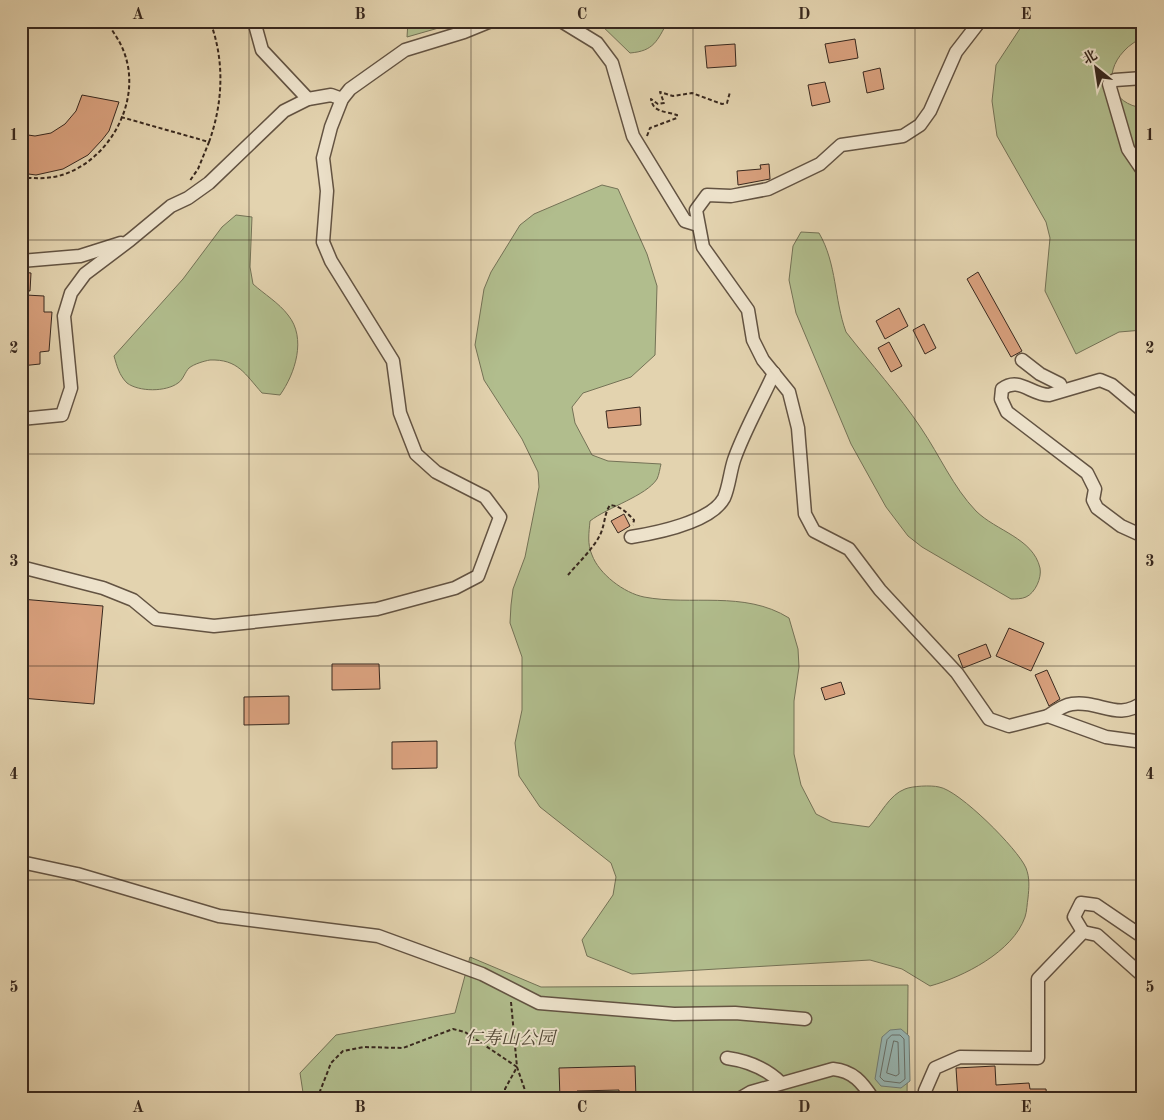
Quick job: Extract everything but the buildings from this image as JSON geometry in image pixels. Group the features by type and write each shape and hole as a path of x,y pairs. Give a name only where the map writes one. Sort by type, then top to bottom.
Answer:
{"street":[{"path":"254,21 262,50 308,99"},
{"path":"21,567 102,588 133,600 156,619 214,626 377,609 455,588 478,576 500,518 485,497 436,472 416,454 400,413 393,361 331,261 323,242 327,190 323,158 342,99 350,89 405,50 464,32 491,21"},
{"path":"561,21 597,43 612,63 633,136 642,153 685,221 698,225"},
{"path":"980,21 956,52 930,111 920,125 903,136 841,145 820,164 768,189 731,196 707,195 696,210 703,247 748,310 753,340 763,360 789,392 798,428 805,514 814,531 849,549 880,590 957,673 989,719 1009,726 1048,716 1070,704 1086,704 1114,711 1127,712 1143,702"},
{"path":"1143,78 1115,80 1109,84 1128,149 1143,171"},
{"path":"21,419 62,414 71,388 64,316 71,293 85,274 171,206 188,198 209,183 284,111 308,99 331,95 342,99"},
{"path":"21,262 80,256 130,240"},
{"path":"1022,360 1040,374 1060,384 1062,390"},
{"path":"631,537 681,525 715,508 724,498 734,460 774,373"},
{"path":"1143,411 1112,385 1100,380 1068,391 1062,390 1057,394 1042,395 1023,385 1008,384 1002,389 1001,399 1007,412 1088,473 1095,489 1093,500 1097,508 1121,526 1143,536"},
{"path":"1048,716 1106,737 1143,742"},
{"path":"21,862 77,874 219,916 378,936 482,974 539,1003 674,1014 735,1013 805,1019"},
{"path":"1143,937 1096,905 1081,904 1074,917 1083,932 1097,935 1143,976"},
{"path":"925,1099 925,1091 935,1068 960,1057 1038,1058 1038,979 1083,932"},
{"path":"728,1058 743,1060 761,1068 781,1083"},
{"path":"739,1099 751,1092 833,1069 846,1071 863,1083 872,1099"}],"path":[{"path":"21,178 39,179 70,172 97,155 116,131 127,101 129,77 126,58 117,37 105,21"},
{"path":"186,187 198,169 209,142 217,120 221,95 216,45 210,21"},
{"path":"642,153 650,128 677,118 677,115 656,109 650,102 651,99 658,104 664,103 660,92 673,96 692,93 722,104 727,103 730,92"},
{"path":"122,117 209,142"},
{"path":"568,575 599,537 606,512 610,505 616,506 634,520 631,537"},
{"path":"505,986 512,1005 518,1067 528,1099"},
{"path":"317,1099 331,1063 343,1051 364,1047 403,1048 454,1029 465,1032 518,1067"},
{"path":"505,1099 505,1088 518,1067"}],"green space":[{"path":"408,21 454,21 442,27 407,37"},
{"path":"597,21 668,21 654,44 645,50 630,53"},
{"path":"1025,21 1143,21 1143,36 1126,49 1117,60 1112,78 1113,87 1123,101 1143,108 1143,330 1119,332 1076,354 1045,291 1050,238 1046,222 997,136 992,101 996,65"},
{"path":"602,185 618,189 647,254 657,286 655,355 631,377 583,393 572,407 575,423 592,455 608,461 661,464 657,479 652,485 590,521 590,551 595,562 606,576 636,595 662,599 736,601 772,609 789,618 798,649 799,667 794,701 794,754 801,785 816,814 832,822 869,827 890,800 899,792 912,787 936,786 960,798 987,821 1012,848 1021,859 1028,876 1029,890 1025,917 1019,930 998,952 957,976 930,986 902,969 870,960 632,974 587,956 582,940 613,895 616,877 611,863 540,807 519,776 515,743 522,710 522,657 510,623 511,605 513,589 525,557 539,487 538,472 522,439 484,380 475,345 484,289 491,272 520,225 534,214"},
{"path":"236,215 252,217 250,267 253,284 288,315 294,324 297,334 297,356 294,367 280,395 262,393 240,369 220,360 210,360 194,365 189,368 180,382 167,388 145,389 127,383 120,374 114,356 183,279 222,227"},
{"path":"801,232 819,233 829,257 846,332 912,416 960,492 984,518 1022,542 1036,558 1040,568 1039,581 1035,589 1026,597 1011,599 922,547 908,536 886,507 851,444 796,313 789,280 793,246"},
{"name":"仁寿山公园","path":"470,957 541,987 908,985 907,1099 304,1099 300,1073 336,1035 455,1013"}],"water":[{"path":"901,1029 909,1036 910,1081 901,1088 881,1086 875,1079 882,1037 890,1030"}]}
